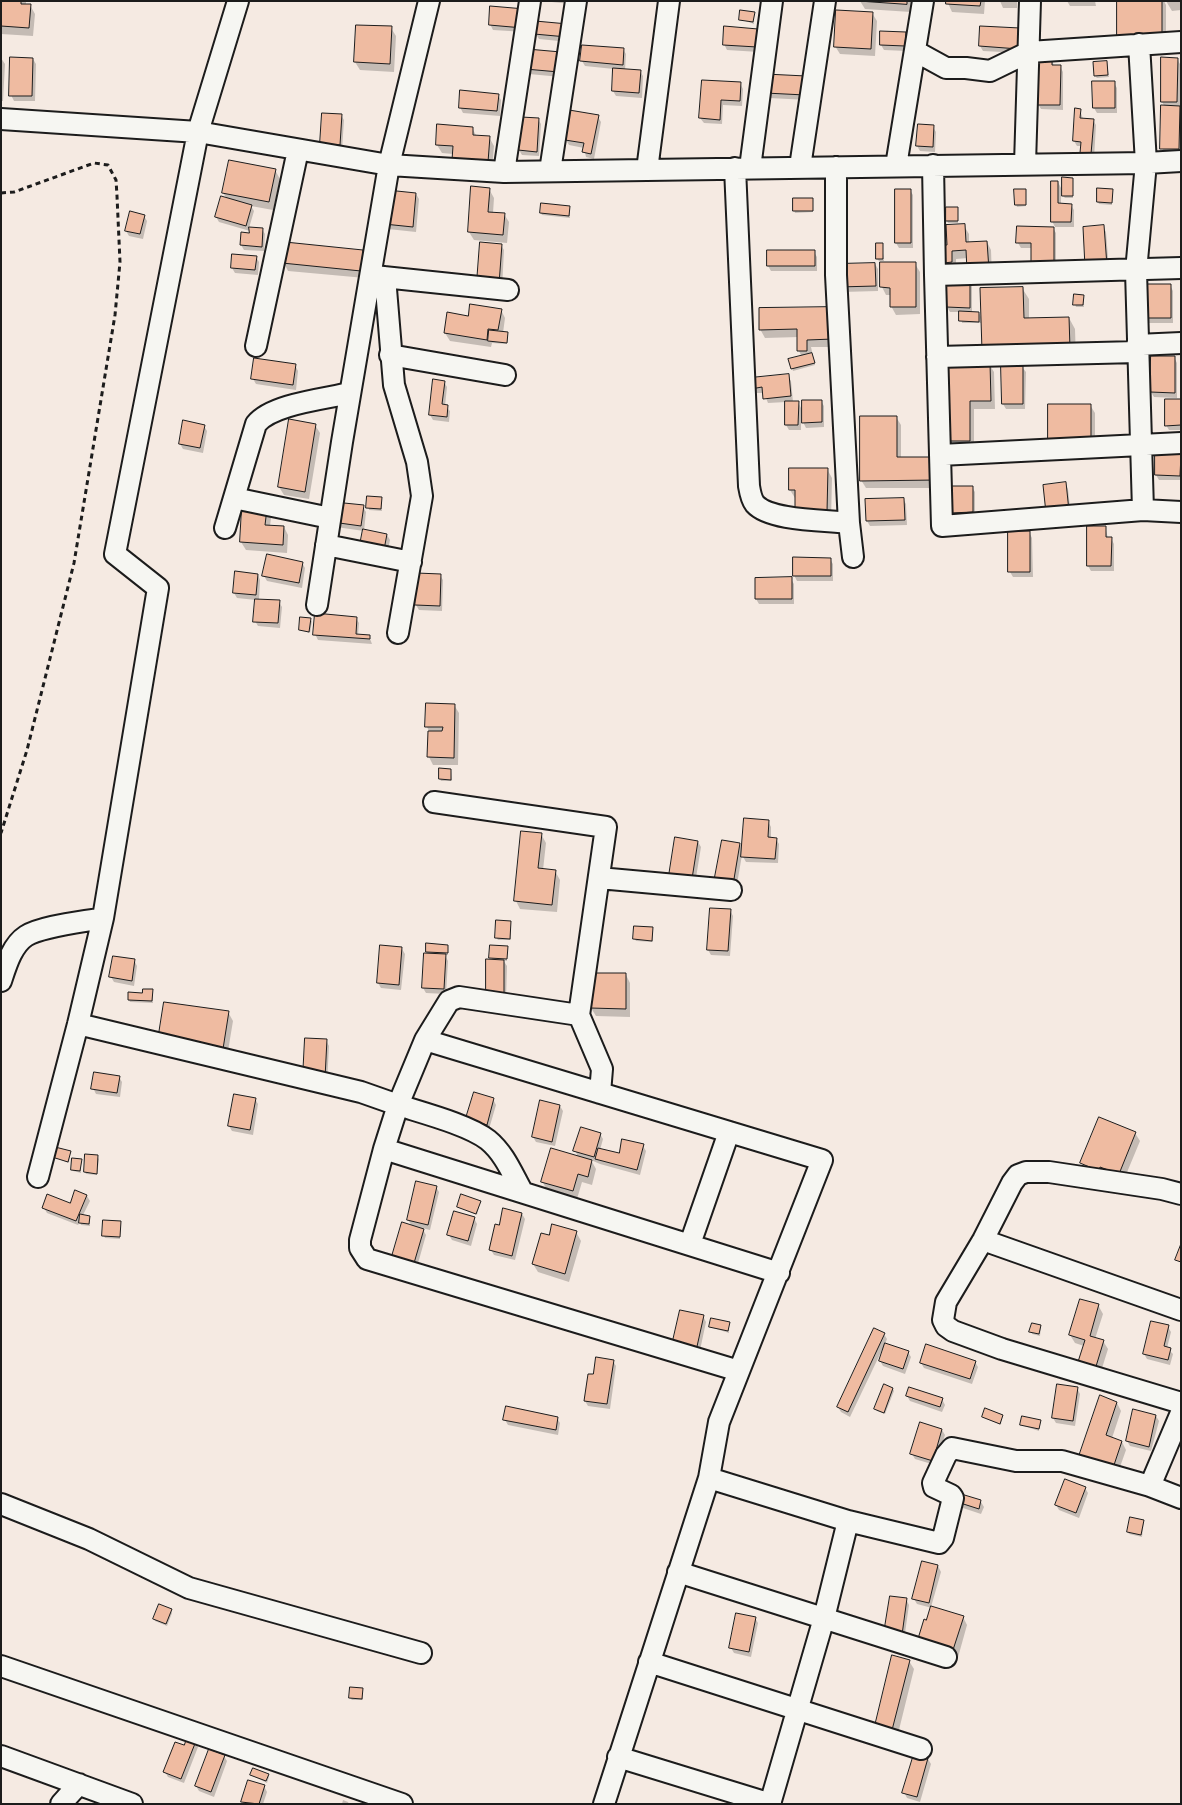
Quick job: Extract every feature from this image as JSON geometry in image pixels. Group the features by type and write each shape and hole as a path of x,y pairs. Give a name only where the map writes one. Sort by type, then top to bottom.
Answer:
{"street":[{"path":"38,1177 78,1024 102,918 158,588 116,554 198,132 238,1"},
{"path":"317,605 350,393 378,276 389,165 429,1"},
{"path":"504,172 530,1"},
{"path":"550,171 576,1"},
{"path":"647,170 669,1"},
{"path":"772,1 742,168 749,486 755,504 772,514 849,523"},
{"path":"800,167 825,1"},
{"path":"896,166 923,1"},
{"path":"1025,164 1030,1"},
{"path":"915,51 946,68 990,71 1029,52 1181,42"},
{"path":"1138,44 1146,164 1136,271 1143,510"},
{"path":"1,119 198,132 389,165 504,172 933,165 1146,164 1181,161"},
{"path":"256,346 298,150"},
{"path":"933,165 942,526 1143,510 1181,512"},
{"path":"836,167 836,275 849,523 853,557"},
{"path":"935,275 1136,271 1181,268"},
{"path":"378,276 508,290"},
{"path":"378,276 394,385 421,478 420,515 398,634"},
{"path":"937,357 1137,349 1181,343"},
{"path":"390,355 505,375"},
{"path":"225,528 256,424 260,419 272,412 350,393"},
{"path":"940,455 1181,443"},
{"path":"234,498 330,518"},
{"path":"326,545 411,562"},
{"path":"434,802 606,827 578,1015 602,1069 600,1093"},
{"path":"598,878 731,890"},
{"path":"1,981 9,945 38,932 102,918"},
{"path":"578,1015 459,997 448,1001 425,1040 398,1105 384,1149 360,1240 360,1248 367,1258 740,1371"},
{"path":"78,1024 361,1092 475,1132 487,1139 502,1155 522,1191"},
{"path":"425,1040 822,1160 719,1422 709,1478 604,1804"},
{"path":"690,1244 729,1132"},
{"path":"384,1149 779,1273"},
{"path":"1181,1194 1162,1189 1049,1172 1026,1172 1018,1175 983,1240 946,1302 943,1312 946,1326 953,1331 1002,1349 1181,1402"},
{"path":"983,1240 1181,1310"},
{"path":"1150,1486 1181,1413"},
{"path":"709,1478 848,1520 940,1542 953,1498 952,1494 934,1487 933,1483 946,1455 952,1448 1016,1460 1062,1461 1150,1486 1181,1498"},
{"path":"1,1504 89,1539 189,1588 421,1653"},
{"path":"618,1757 770,1804 824,1618 848,1520"},
{"path":"678,1572 946,1657"},
{"path":"649,1662 921,1750"},
{"path":"1,1666 402,1804"},
{"path":"1,1756 123,1802"},
{"path":"61,1804 79,1784"}],"path":[{"path":"1,193 14,192 94,162 108,165 113,171 116,180 120,262 115,315 74,563 27,750 1,833"}],"building":[{"path":"1,1 21,1 21,4 31,4 29,28 1,26"},
{"path":"859,1 907,1 907,4"},
{"path":"946,1 981,1 980,6 946,4"},
{"path":"1117,1 1162,1 1162,39 1117,39"},
{"path":"490,6 525,9 523,28 489,25"},
{"path":"740,10 755,12 753,22 739,20"},
{"path":"836,10 873,12 871,49 834,47"},
{"path":"535,21 568,24 567,37 534,34"},
{"path":"356,25 392,26 390,64 354,62"},
{"path":"724,26 758,29 757,47 723,45"},
{"path":"980,26 1020,28 1019,49 979,46"},
{"path":"880,31 906,32 905,46 880,45"},
{"path":"582,45 624,48 623,65 580,61"},
{"path":"527,49 561,52 559,72 525,69"},
{"path":"1037,56 1052,56 1052,65 1061,65 1060,105 1036,105"},
{"path":"10,57 33,58 32,96 9,96"},
{"path":"1161,57 1178,58 1177,102 1161,102"},
{"path":"1107,61 1108,75 1094,76 1093,62"},
{"path":"613,68 641,70 639,93 612,91"},
{"path":"765,74 806,76 805,95 765,93"},
{"path":"702,80 741,82 740,101 721,100 720,120 699,118"},
{"path":"1092,81 1115,81 1115,108 1093,108"},
{"path":"460,90 499,94 497,111 459,108"},
{"path":"1161,105 1180,106 1179,149 1160,149"},
{"path":"1075,108 1081,109 1080,118 1094,119 1091,154 1080,153 1081,142 1073,141"},
{"path":"569,110 599,115 591,154 582,152 584,143 565,140"},
{"path":"322,113 342,114 340,145 320,144"},
{"path":"521,117 539,118 537,152 518,150"},
{"path":"437,124 473,127 473,135 490,136 488,162 452,160 453,146 436,145"},
{"path":"918,124 934,125 933,147 916,146"},
{"path":"229,160 276,169 269,202 222,193"},
{"path":"1062,177 1073,178 1073,196 1062,196"},
{"path":"1051,181 1058,181 1058,203 1072,204 1071,222 1051,222"},
{"path":"471,186 490,188 488,212 505,213 503,235 468,232"},
{"path":"1097,188 1113,189 1112,203 1097,202"},
{"path":"895,189 911,189 911,243 895,243"},
{"path":"1014,189 1026,189 1026,205 1015,205"},
{"path":"387,190 416,193 413,227 384,224"},
{"path":"221,196 252,205 246,226 215,217"},
{"path":"793,198 813,198 813,211 793,211"},
{"path":"541,203 570,206 569,216 540,213"},
{"path":"946,207 958,207 958,221 946,221"},
{"path":"130,211 145,215 140,234 125,231"},
{"path":"965,224 966,242 987,241 989,270 967,271 966,250 952,251 952,262 944,263 943,245 947,245 946,225"},
{"path":"1104,225 1107,266 1085,267 1083,227"},
{"path":"1017,226 1054,227 1054,265 1031,265 1031,243 1016,243"},
{"path":"249,227 263,228 262,247 240,245 241,232 249,233"},
{"path":"285,242 363,250 361,271 282,263"},
{"path":"480,242 502,244 499,284 477,282"},
{"path":"876,243 883,243 883,259 876,259"},
{"path":"767,250 815,250 815,266 767,266"},
{"path":"232,254 257,256 255,270 231,268"},
{"path":"880,262 916,262 916,307 890,307 890,288 880,287"},
{"path":"875,263 876,286 838,287 837,264"},
{"path":"946,278 970,278 970,308 946,307"},
{"path":"1142,284 1171,284 1171,318 1142,318"},
{"path":"1023,287 1024,318 1069,317 1070,349 982,351 980,288"},
{"path":"1074,294 1084,295 1083,305 1073,305"},
{"path":"470,304 502,309 498,330 488,329 487,340 444,333 447,312 468,316"},
{"path":"833,307 833,339 807,340 807,351 797,351 797,329 759,330 759,308"},
{"path":"959,311 979,312 979,322 959,321"},
{"path":"489,330 508,332 507,343 488,341"},
{"path":"812,353 815,363 791,369 788,359"},
{"path":"1151,356 1175,356 1175,393 1150,392"},
{"path":"254,358 296,364 293,385 251,379"},
{"path":"945,363 990,363 991,401 970,401 970,441 946,441"},
{"path":"1001,366 1023,366 1023,404 1002,404"},
{"path":"789,374 791,396 763,399 762,387 751,389 750,378"},
{"path":"433,379 445,381 442,404 448,405 447,417 429,415"},
{"path":"1165,399 1181,399 1181,425 1165,426"},
{"path":"802,400 822,400 822,422 802,423"},
{"path":"785,401 799,401 798,425 785,425"},
{"path":"1048,404 1091,404 1091,441 1048,442"},
{"path":"860,416 897,416 897,457 936,457 936,480 860,481"},
{"path":"289,419 316,424 305,492 278,487"},
{"path":"183,420 205,425 200,448 179,444"},
{"path":"1155,453 1181,454 1180,476 1155,475"},
{"path":"789,468 828,468 827,512 795,512 795,490 789,490"},
{"path":"1066,482 1069,511 1046,513 1043,485"},
{"path":"950,486 973,486 973,512 950,513"},
{"path":"367,496 382,497 381,509 366,508"},
{"path":"904,498 905,520 866,521 865,499"},
{"path":"334,502 364,505 361,526 332,522"},
{"path":"242,507 267,509 265,525 284,526 283,545 240,542"},
{"path":"1087,526 1106,526 1106,537 1112,537 1111,566 1087,566"},
{"path":"363,529 387,534 383,555 359,550"},
{"path":"1008,531 1030,531 1030,572 1008,572"},
{"path":"267,554 303,562 299,583 262,576"},
{"path":"793,557 831,558 831,576 793,576"},
{"path":"235,571 258,574 256,595 233,593"},
{"path":"416,573 441,574 440,606 415,605"},
{"path":"792,577 792,599 755,599 755,578"},
{"path":"255,599 280,600 278,623 253,622"},
{"path":"315,613 357,617 356,634 370,635 370,639 313,635"},
{"path":"300,617 311,618 309,632 299,630"},
{"path":"426,703 455,704 454,758 427,757 428,731 442,731 443,727 425,727"},
{"path":"439,768 451,769 451,780 439,779"},
{"path":"744,818 769,820 768,837 777,838 775,859 741,857"},
{"path":"521,831 542,833 538,868 556,870 552,905 514,901"},
{"path":"675,837 698,841 691,885 668,882"},
{"path":"722,840 740,843 733,885 714,882"},
{"path":"710,908 731,909 728,951 707,950"},
{"path":"496,920 511,921 510,939 495,938"},
{"path":"634,926 653,927 652,941 633,939"},
{"path":"426,943 448,945 448,953 426,952"},
{"path":"380,945 402,947 399,985 377,983"},
{"path":"490,945 508,946 507,959 489,958"},
{"path":"424,953 446,954 444,989 422,988"},
{"path":"113,956 135,959 132,981 109,977"},
{"path":"486,959 504,960 504,995 486,995"},
{"path":"590,973 626,973 626,1009 590,1008"},
{"path":"143,989 153,989 152,1001 128,1000 128,992 142,993"},
{"path":"164,1002 229,1011 223,1049 158,1040"},
{"path":"305,1038 327,1039 325,1078 303,1077"},
{"path":"94,1072 120,1076 117,1093 91,1089"},
{"path":"474,1092 494,1098 487,1125 466,1118"},
{"path":"234,1094 256,1098 250,1130 228,1126"},
{"path":"540,1100 560,1105 552,1142 532,1137"},
{"path":"1099,1117 1136,1132 1119,1174 1100,1167 1099,1171 1080,1163"},
{"path":"581,1127 601,1133 594,1157 573,1151"},
{"path":"622,1139 644,1144 637,1170 595,1159 598,1148 619,1153"},
{"path":"55,1147 71,1151 68,1162 52,1157"},
{"path":"551,1148 592,1160 588,1177 578,1174 573,1191 541,1182"},
{"path":"85,1154 98,1155 97,1174 84,1172"},
{"path":"72,1158 82,1159 80,1171 71,1170"},
{"path":"416,1181 437,1186 428,1225 407,1220"},
{"path":"75,1190 87,1195 76,1221 42,1208 47,1194 70,1203"},
{"path":"461,1194 481,1201 476,1214 457,1207"},
{"path":"503,1208 522,1213 512,1256 489,1250 495,1224 499,1225"},
{"path":"454,1211 475,1217 468,1241 447,1235"},
{"path":"80,1214 90,1216 89,1224 79,1223"},
{"path":"103,1220 121,1221 120,1237 102,1236"},
{"path":"402,1222 424,1229 412,1270 390,1263"},
{"path":"552,1224 577,1231 565,1274 532,1264 541,1233 549,1235"},
{"path":"1181,1244 1181,1262 1175,1260"},
{"path":"1080,1299 1099,1304 1090,1336 1104,1340 1094,1373 1076,1368 1085,1340 1069,1335"},
{"path":"680,1310 704,1315 696,1351 672,1345"},
{"path":"711,1318 730,1322 728,1331 709,1327"},
{"path":"1151,1321 1169,1325 1164,1346 1171,1348 1168,1360 1143,1354"},
{"path":"1032,1323 1041,1325 1039,1334 1029,1332"},
{"path":"874,1328 885,1333 848,1412 837,1407"},
{"path":"885,1343 909,1351 903,1369 879,1361"},
{"path":"926,1344 976,1361 970,1379 920,1363"},
{"path":"596,1357 614,1360 607,1404 584,1401 588,1374 593,1374"},
{"path":"884,1384 893,1388 884,1413 874,1409"},
{"path":"1057,1384 1078,1387 1073,1421 1052,1418"},
{"path":"909,1387 943,1398 940,1407 906,1396"},
{"path":"1100,1395 1117,1402 1106,1435 1122,1441 1111,1474 1077,1462"},
{"path":"506,1406 558,1417 556,1430 503,1420"},
{"path":"985,1408 1003,1415 1000,1424 982,1417"},
{"path":"1133,1409 1156,1415 1149,1447 1126,1441"},
{"path":"1022,1416 1041,1420 1039,1429 1020,1425"},
{"path":"920,1422 942,1429 933,1461 910,1454"},
{"path":"1065,1479 1086,1487 1076,1513 1055,1505"},
{"path":"928,1484 981,1500 979,1509 926,1492"},
{"path":"1130,1517 1144,1520 1141,1535 1127,1532"},
{"path":"922,1561 938,1565 929,1603 912,1599"},
{"path":"890,1596 907,1598 902,1635 884,1633"},
{"path":"159,1604 172,1609 166,1624 153,1619"},
{"path":"931,1606 964,1616 952,1653 917,1642 924,1619 926,1620"},
{"path":"736,1613 756,1617 749,1652 729,1648"},
{"path":"892,1655 910,1660 891,1734 874,1730"},
{"path":"350,1687 363,1688 362,1699 349,1698"},
{"path":"187,1738 196,1741 181,1779 163,1772 175,1742 184,1745"},
{"path":"209,1749 225,1755 211,1792 195,1786"},
{"path":"914,1754 928,1758 917,1797 902,1793"},
{"path":"253,1768 269,1774 266,1781 250,1775"},
{"path":"248,1780 265,1785 259,1804 241,1802"}]}
